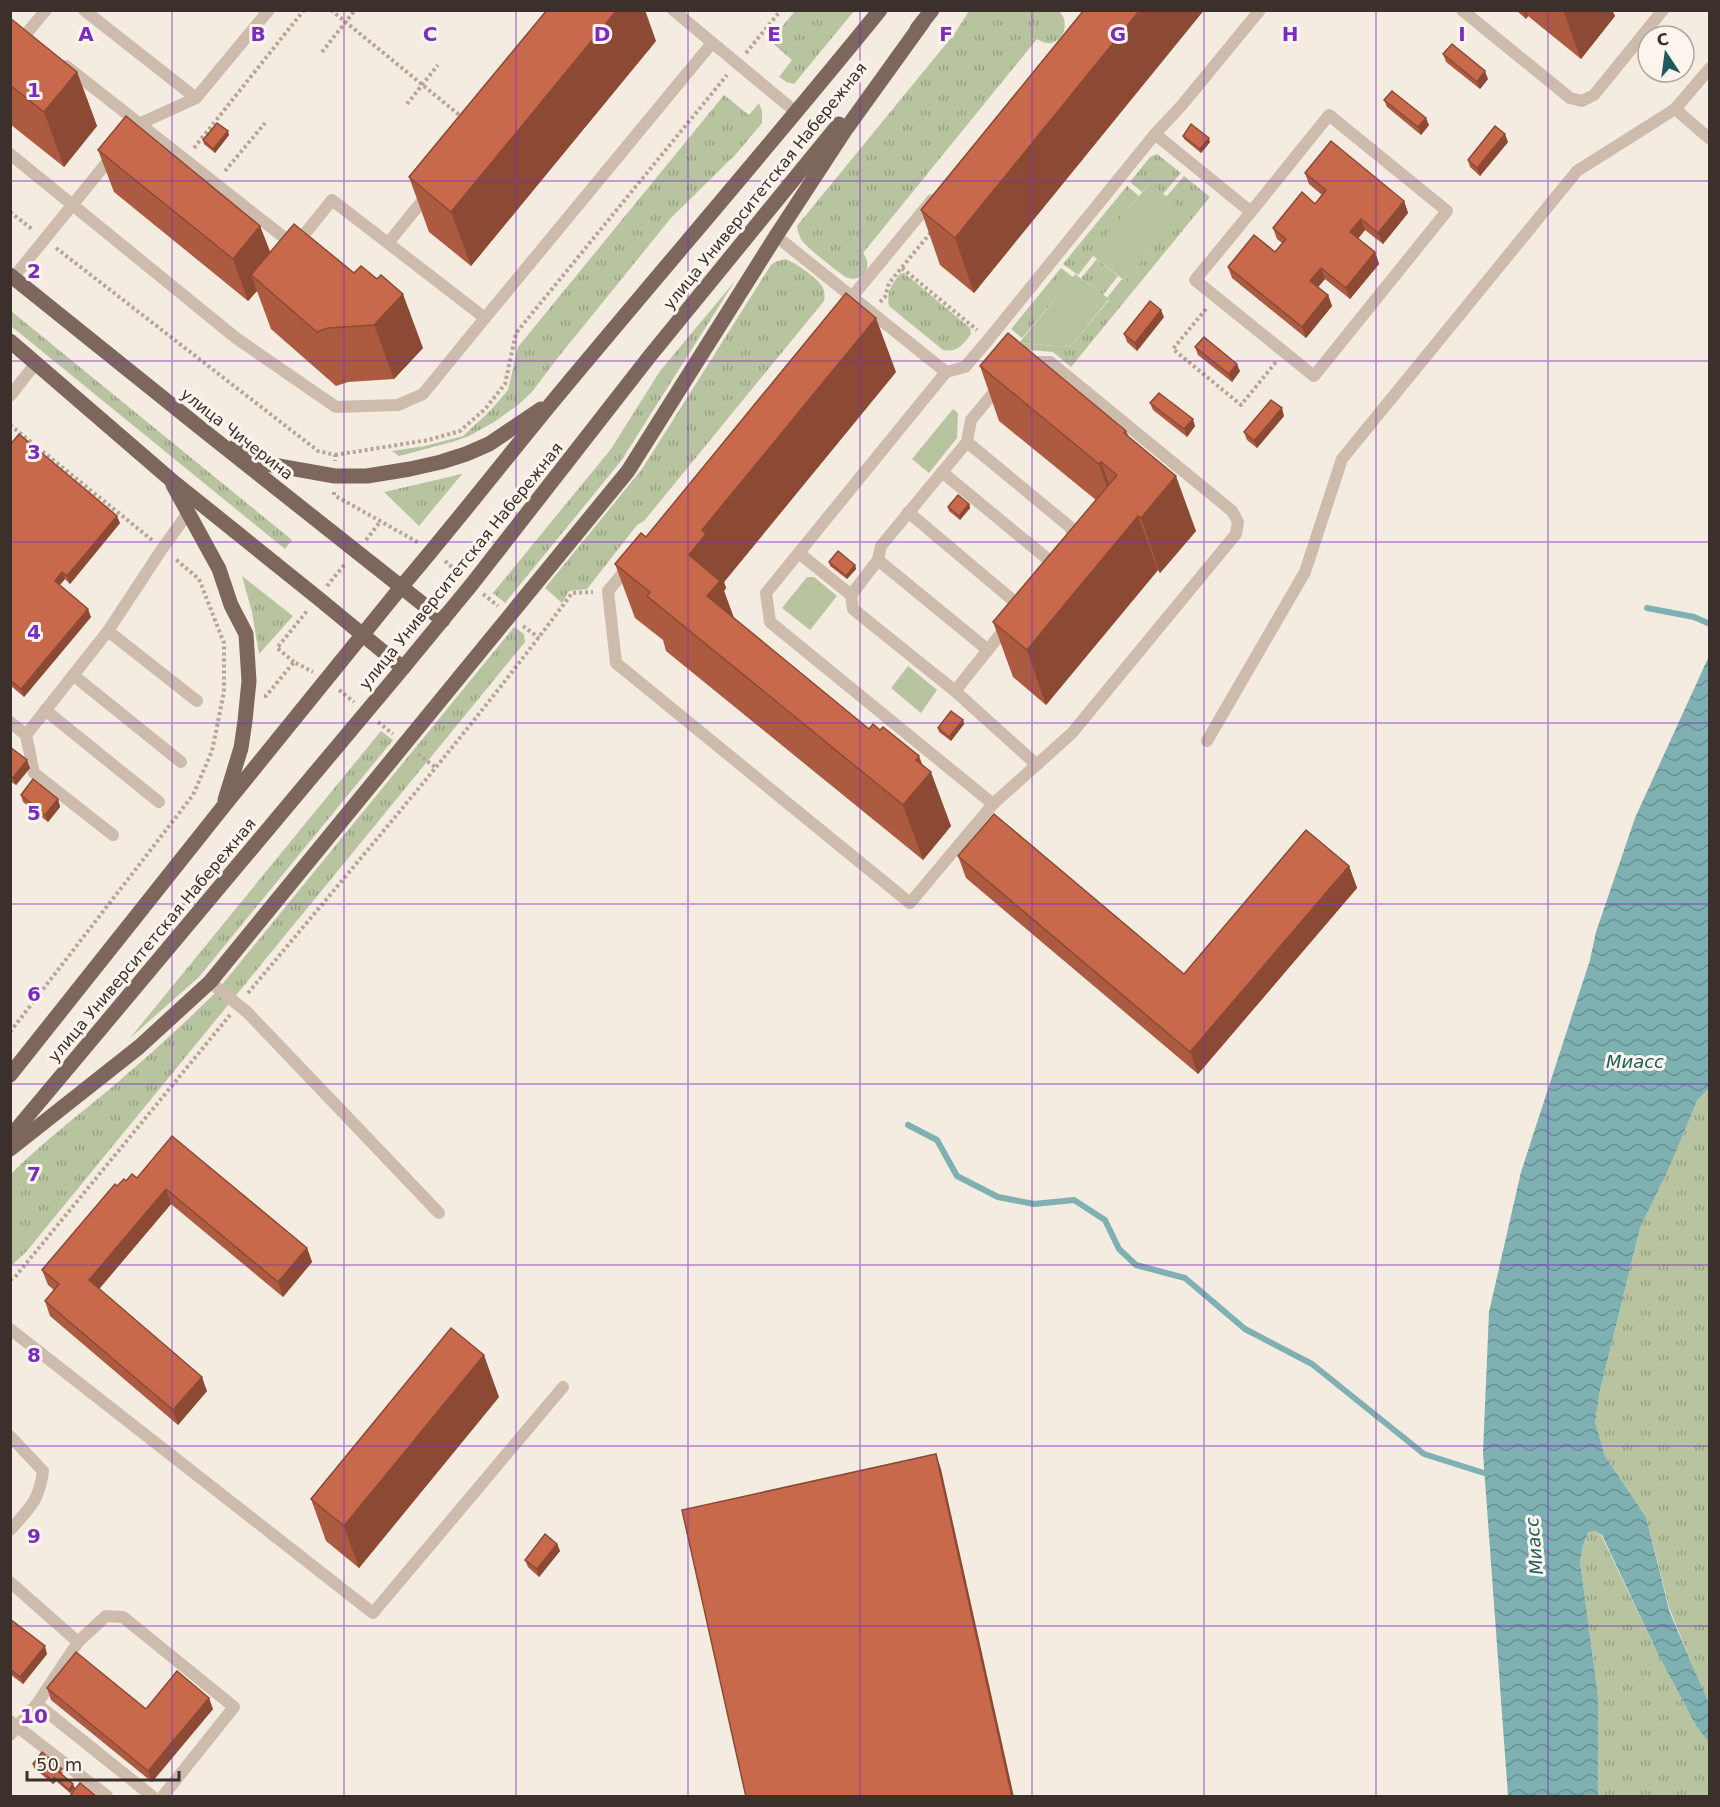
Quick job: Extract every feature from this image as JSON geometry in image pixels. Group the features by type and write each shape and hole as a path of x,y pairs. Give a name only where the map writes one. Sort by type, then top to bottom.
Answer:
{"main road":[{"name":"улица Университетская Набережная","path":"10,1075 402,586 554,400 797,113 880,10"},
{"name":"улица Университетская Набережная","path":"10,1137 367,713 472,584 649,357 928,16"},
{"path":"10,1149 139,1047 210,982 628,471 846,129 928,16"},
{"name":"улица Чичерина","path":"12,277 443,620"},
{"path":"10,341 170,479 403,668"},
{"path":"202,430 267,464 335,476 356,477 378,475 441,462 466,454 489,444 554,400"},
{"path":"170,479 219,569 231,605 246,634 249,666 248,695 241,748 223,807"}],"lane":[{"path":"26,34 46,10"},
{"path":"84,10 196,98"},
{"path":"12,277 139,124 196,98 269,10"},
{"path":"673,10 797,113"},
{"path":"993,804 770,622 766,593 946,372 965,367 988,340 1155,134 1182,105 1260,10"},
{"path":"1462,10 1570,98 1582,101 1594,95 1663,10"},
{"path":"10,154 236,338 336,407 398,405 423,394 712,43"},
{"path":"52,55 294,246 332,200 485,318"},
{"path":"1207,741 1305,572 1342,459 1577,171 1675,109 1710,68"},
{"path":"1675,109 1710,139"},
{"path":"1329,115 1447,211 1314,376 1195,280 1251,212 1329,115"},
{"path":"1155,134 1251,212"},
{"path":"388,243 437,183"},
{"path":"837,315 939,192"},
{"path":"776,236 946,372"},
{"path":"639,554 608,591 616,663 910,903 993,804 1072,733 1236,534 1238,522 1232,512 1050,362 1019,362 971,420 967,442 881,546 878,560 851,595"},
{"path":"10,396 36,363"},
{"path":"942,472 1059,563 1073,546 1074,536 1070,527 967,442"},
{"path":"908,512 1026,603 955,691"},
{"path":"26,735 108,631 188,513"},
{"path":"798,553 851,595 853,609 955,691 1037,765"},
{"path":"878,560 988,650"},
{"path":"108,631 197,701"},
{"path":"73,675 181,762"},
{"path":"45,710 159,802"},
{"path":"10,722 26,735 34,773 113,835"},
{"path":"210,982 255,1020 439,1214"},
{"path":"10,1329 373,1613 563,1387"},
{"path":"10,1436 43,1471 40,1490 31,1507 10,1530"},
{"path":"10,1582 78,1642"},
{"path":"107,1797 13,1728 37,1704 78,1642 106,1616 123,1617 234,1707 163,1797"},
{"path":"37,1704 152,1797"}],"path":[{"path":"185,159 304,10"},
{"path":"331,10 471,125"},
{"path":"322,52 355,10"},
{"path":"10,212 318,451 336,455 428,440 460,431 485,409 505,384 516,333 781,10"},
{"path":"406,104 438,65"},
{"path":"215,183 265,123"},
{"path":"871,311 885,297 889,283 932,231"},
{"path":"887,256 988,340"},
{"path":"1216,297 1173,349 1240,405 1284,352"},
{"path":"336,455 333,495 432,550 539,638"},
{"path":"10,1280 435,767 539,638 572,593 608,591"},
{"path":"224,692 266,696 294,662 326,680 435,767"}],"green space":[{"path":"795,11 854,11 794,84 779,77 792,60 770,41"},
{"path":"969,11 1061,11 1065,25 1062,35 1056,41 1045,43 1037,39 863,253 867,264 864,274 851,279 846,277 801,240 797,226 955,33"},
{"path":"724,95 749,115 759,103 762,123 737,153 671,218 532,392 494,422 469,436 399,456 392,451 425,446 463,436 490,411 508,390 518,347"},
{"path":"1157,154 1181,173 1163,194 1150,183 1142,192 1130,182 1150,157"},
{"path":"1184,176 1210,197 1071,367 1053,352 1019,349 995,350 1007,333 1019,343 1070,347 1109,300 1107,298 1122,279 1125,281 1182,210 1166,197"},
{"path":"1150,183 1183,210 1125,281 1091,254"},
{"path":"1127,186 1139,196 1078,275 1063,264"},
{"path":"785,259 811,275 822,286 824,301 644,521 637,525 587,589 569,591 562,603 545,588 642,469 771,265"},
{"path":"1097,259 1118,276 1103,295 1081,278"},
{"path":"1061,268 1073,277 1022,338 1011,329"},
{"path":"904,273 970,328 971,334 960,347 948,351 943,350 889,306 890,288 900,274"},
{"path":"1075,274 1109,299 1070,347 1019,343"},
{"path":"735,281 621,461 505,603 493,593 611,449 660,371"},
{"path":"11,311 292,540 285,549 11,326"},
{"path":"953,409 958,413 957,438 929,473 912,459"},
{"path":"462,474 419,526 384,492"},
{"path":"242,576 293,616 259,654 252,612"},
{"path":"807,577 814,577 837,596 810,630 782,608"},
{"path":"514,627 524,634 525,642 26,1252 11,1266 11,1174 151,1053 216,992"},
{"path":"908,666 937,690 921,713 891,688"},
{"path":"381,731 393,740 199,977 130,1038"},
{"path":"1709,1088 1709,1706 1670,1610 1646,1517 1605,1456 1595,1422 1600,1391 1640,1228 1670,1166 1697,1101"},
{"path":"1595,1531 1601,1535 1658,1654 1696,1726 1709,1743 1709,1796 1598,1796 1598,1696 1580,1561 1588,1532"}],"water":[{"name":"Миасс","path":"1709,656 1709,1088 1697,1101 1670,1166 1640,1228 1600,1391 1595,1422 1605,1456 1646,1517 1670,1613 1709,1704 1709,1743 1696,1726 1658,1654 1602,1535 1595,1531 1588,1532 1580,1561 1598,1696 1598,1796 1508,1796 1483,1453 1489,1312 1521,1172 1590,960 1596,932 1635,818"}],"building":[{"path":"547,10 617,10 451,212 409,177"},
{"path":"1084,10 1140,10 955,238 921,210"},
{"path":"10,18 77,72 44,112 10,85"},
{"path":"1452,44 1485,71 1477,82 1443,54"},
{"path":"1392,91 1426,118 1418,127 1384,100"},
{"path":"126,116 260,226 233,259 98,150"},
{"path":"217,123 228,131 213,149 203,140"},
{"path":"1191,124 1209,138 1200,149 1183,136"},
{"path":"1495,126 1505,134 1477,168 1468,160"},
{"path":"1331,141 1404,201 1378,233 1361,219 1350,232 1375,252 1346,288 1321,268 1310,281 1328,295 1302,327 1228,267 1254,235 1275,252 1286,239 1273,228 1302,192 1315,204 1326,190 1305,173"},
{"path":"294,224 354,273 361,266 377,279 381,275 403,294 374,325 328,328 317,332 251,275"},
{"path":"846,293 876,318 702,530 706,534 689,555 720,581 707,596 869,729 873,724 880,730 883,727 919,756 916,760 931,772 903,805 647,596 650,592 615,564 641,533 646,537"},
{"path":"1150,301 1161,310 1135,343 1124,334"},
{"path":"1008,333 1126,431 1124,433 1176,476 1141,518 1138,516 1027,650 993,622 1117,475 1101,462 1099,464 980,366"},
{"path":"1204,337 1237,364 1229,374 1195,347"},
{"path":"1159,393 1193,419 1184,429 1150,403"},
{"path":"1271,400 1282,408 1254,441 1244,432"},
{"path":"19,434 117,516 67,576 62,572 55,581 88,609 21,689 10,680 10,445"},
{"path":"958,495 969,504 959,516 948,507"},
{"path":"838,551 855,565 846,576 829,562"},
{"path":"951,711 963,720 949,737 938,728"},
{"path":"10,747 27,760 13,778 10,775"},
{"path":"33,779 58,799 45,815 21,795"},
{"path":"994,814 1184,974 1306,830 1349,866 1190,1052 958,856"},
{"path":"172,1136 307,1248 278,1282 166,1189 89,1280 202,1377 173,1410 45,1301 59,1284 42,1270 115,1184 117,1186 124,1179 126,1181 132,1174 137,1178"},
{"path":"451,1328 484,1355 344,1526 311,1499"},
{"path":"936,1454 1012,1797 746,1797 682,1510"},
{"path":"545,1534 557,1544 537,1569 525,1560"},
{"path":"10,1619 45,1646 20,1677 10,1669"},
{"path":"76,1652 146,1709 177,1671 209,1698 148,1771 47,1688"},
{"path":"42,1752 62,1769 59,1772 73,1784 69,1790 54,1777 52,1780 33,1764"},
{"path":"80,1783 97,1797 74,1797 71,1794"}],"waterway":[{"path":"1647,608 1694,617 1710,624"},
{"path":"908,1125 937,1140 957,1176 998,1197 1034,1204 1074,1200 1105,1220 1119,1249 1136,1265 1185,1278 1245,1329 1312,1364 1424,1454 1484,1473 1492,1472"}]}
